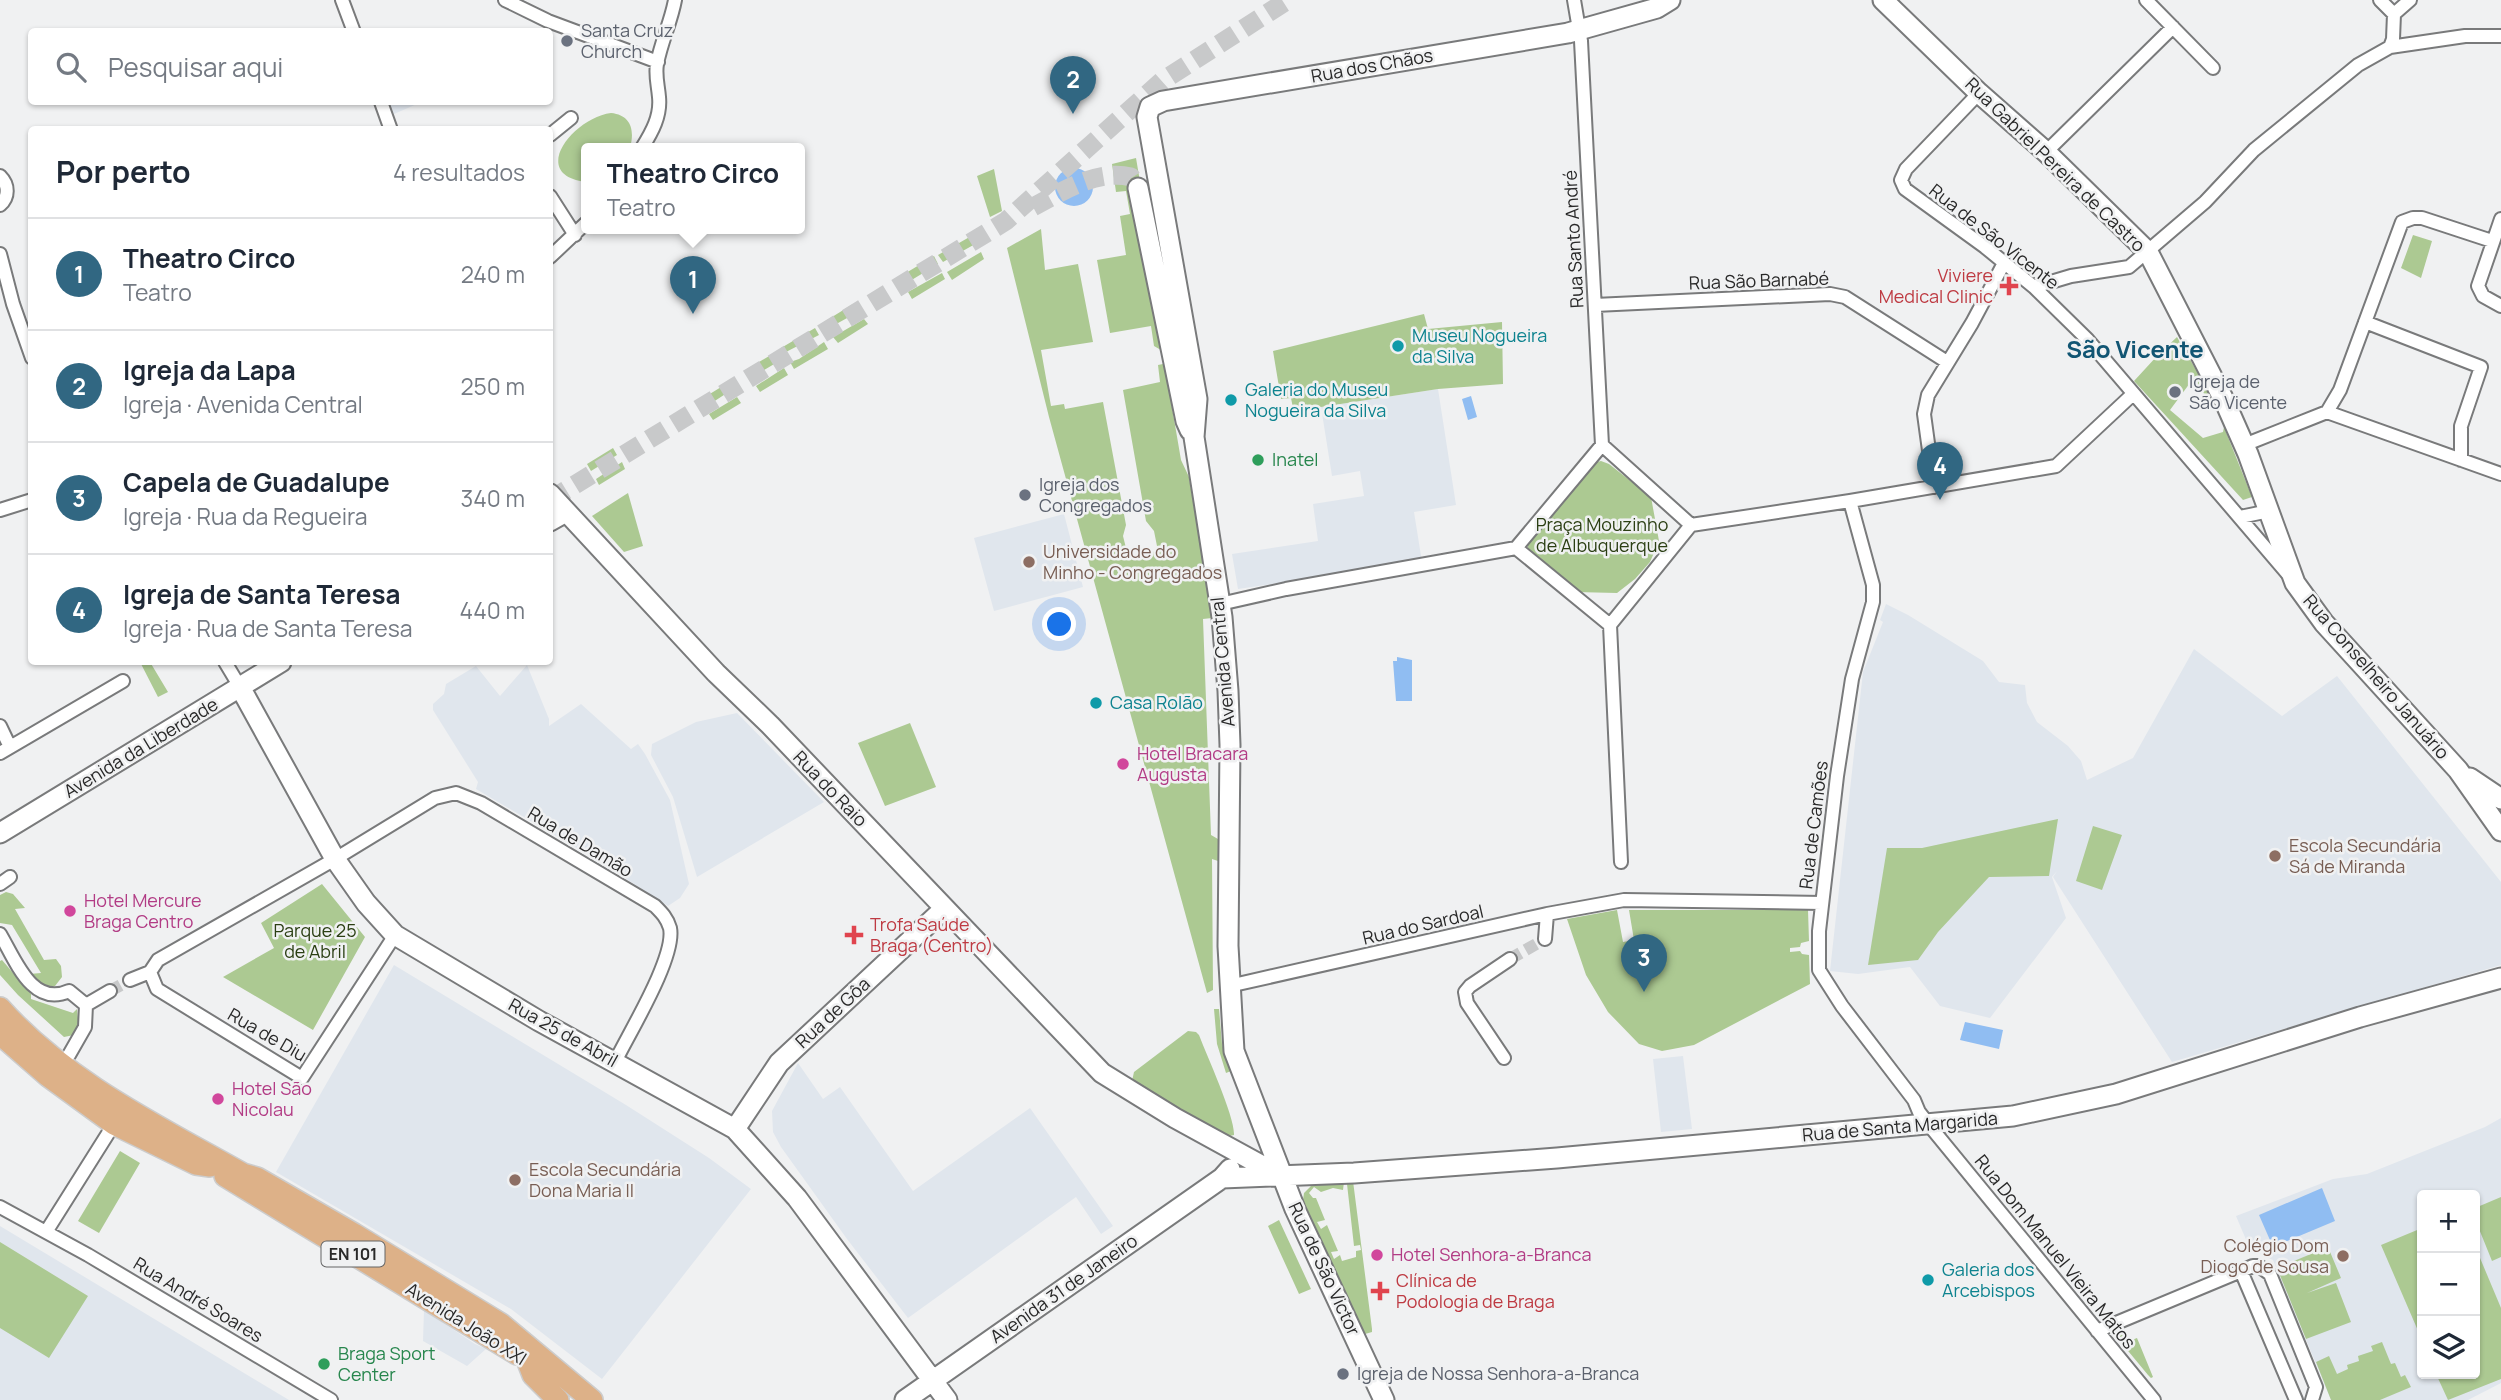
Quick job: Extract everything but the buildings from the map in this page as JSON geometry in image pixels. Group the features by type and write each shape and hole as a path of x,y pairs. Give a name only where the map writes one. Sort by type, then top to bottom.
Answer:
{"main road":[{"name":"Avenida João XXI","path":"0,992 15,1009 102,1080 247,1166 257,1178"},
{"name":"Avenida João XXI","path":"0,1008 60,1064 96,1090 354,1234 501,1325 592,1400"},
{"name":"Avenida João XXI","path":"0,1020 54,1069 91,1095 497,1340 576,1400"},
{"name":"Avenida João XXI","path":"0,1034 48,1076 114,1124 196,1164 210,1166"},
{"path":"501,1325 552,1350 606,1400"},
{"path":"528,1362 533,1375 558,1400"}],"street":[{"path":"342,0 352,28"},
{"path":"505,0 548,21 657,62"},
{"path":"645,143 660,108 657,62 667,35 674,0"},
{"name":"Rua Santo André","path":"1574,0 1580,30 1602,445"},
{"name":"Rua dos Chãos","path":"1163,101 1580,30 1657,8 1670,0"},
{"name":"Rua Gabriel Pereira de Castro","path":"1883,0 1979,93 2046,152 2148,252 2225,402 2244,445 2295,583"},
{"path":"2146,0 2213,68"},
{"path":"2380,0 2394,14"},
{"path":"2390,47 2394,14 2410,0"},
{"path":"2046,152 2173,27"},
{"path":"2034,286 2071,276 2129,267 2205,202 2254,150 2358,65 2390,47 2465,36 2501,36"},
{"name":"Rua de São Vicente","path":"1979,93 1906,169 1901,180 1905,189 2034,286 2087,338 2295,583"},
{"name":"Avenida Central","path":"1163,101 1150,107 1147,117 1197,399 1194,437 1220,604 1230,745 1229,986 1234,1051 1264,1131"},
{"path":"382,105 390,126"},
{"path":"553,133 571,118"},
{"path":"0,176 7,190 0,205"},
{"path":"1138,188 1186,421 1194,437"},
{"path":"553,201 575,235"},
{"path":"2244,445 2327,412 2340,390 2402,222 2422,218 2492,241"},
{"path":"2501,219 2478,286 2483,296 2501,306"},
{"path":"553,254 581,228"},
{"path":"0,254 28,347"},
{"path":"1934,486 1924,414 1928,395 2004,262"},
{"name":"Rua São Barnabé","path":"1595,305 1830,294 1845,297 1947,362"},
{"path":"2365,322 2481,367 2462,426 2461,460"},
{"path":"1620,862 1610,625 1691,525 2056,466 2133,394"},
{"path":"2327,412 2501,474"},
{"path":"1220,604 1286,589 1516,548 1602,445 1691,525"},
{"path":"0,510 28,501"},
{"name":"Rua de Camões","path":"1850,501 1873,584 1873,602 1852,679 1822,903 1819,970 1846,1011 1914,1100 1929,1125"},
{"path":"2240,517 2269,511"},
{"name":"Rua do Raio","path":"558,516 769,725 1102,1073 1116,1074 1214,1140 1282,1177"},
{"path":"1516,548 1610,625"},
{"name":"Rua Conselheiro Januário","path":"2295,583 2324,623 2458,770 2501,831"},
{"name":"Rua 25 de Abril","path":"227,665 335,859 366,903 395,934 539,1021 736,1129 797,1198 947,1400"},
{"name":"Avenida da Liberdade","path":"0,833 276,665"},
{"path":"0,726 5,750 123,681"},
{"name":"Rua Conselheiro Januário","path":"2458,770 2501,799"},
{"name":"Rua de Damão","path":"335,859 435,798 456,793 481,803 655,906 666,916 670,930 664,964 615,1062"},
{"path":"130,980 150,972 158,960 335,859"},
{"name":"Rua do Sardoal","path":"1229,986 1547,914 1624,900 1822,903"},
{"name":"Rua de Gôa","path":"736,1129 779,1063 944,909"},
{"path":"1545,939 1547,914"},
{"path":"0,934 28,982 38,991 59,995 69,991 86,1006"},
{"name":"Rua de Diu","path":"150,972 157,989 302,1078 395,934"},
{"path":"1504,1058 1467,1003 1465,992 1510,959"},
{"name":"Rua de Santa Margarida","path":"1222,1178 1282,1177 1557,1158 2013,1116 2116,1094 2360,1017 2501,978"},
{"path":"86,1006 110,991"},
{"path":"69,1055 85,1027 86,1006"},
{"path":"46,1232 114,1124"},
{"name":"Rua Dom Manuel Vieira Matos","path":"1929,1125 2154,1400"},
{"name":"Avenida 31 de Janeiro","path":"905,1400 1222,1178 1226,1172 1258,1149 1264,1131"},
{"name":"Rua de São Victor","path":"1264,1131 1282,1177 1384,1400"},
{"path":"1214,1140 1222,1160 1222,1178"},
{"name":"Rua André Soares","path":"0,1207 331,1400"},
{"path":"2097,1331 2253,1266 2259,1266 2270,1273 2316,1387 2312,1400"},
{"path":"2241,1271 2296,1400"}],"shaded area":[{"path":"390,105 415,105 394,114"},
{"path":"1438,389 1456,505 1414,512 1422,562 1238,589 1232,554 1318,541 1313,504 1364,496 1360,471 1332,476 1321,407"},
{"name":"Universidade do Minho - Congregados","path":"1064,514 1083,587 994,611 974,538"},
{"name":"Escola Secundária Sá de Miranda","path":"1886,604 1983,661 1999,682 2025,685 2027,703 2037,722 2068,746 2081,761 2087,780 2133,758 2194,649 2282,716 2337,676 2501,882 2501,965 2172,1062 2053,877 2057,871 2052,877 2066,918 1990,1018 1940,1006 1910,967 1858,974 1830,971 1863,672 1883,622 1880,620"},
{"path":"527,665 549,719 549,726 581,704 631,749 638,744 645,754 670,800 689,884 680,898 668,906 594,858 476,789 478,782 433,710 433,704 444,694 446,684 476,666 500,696"},
{"path":"737,713 824,802 697,877 673,797 651,755 652,744 696,722"},
{"name":"Escola Secundária Dona Maria II","path":"394,965 626,1105 709,1158 751,1189 602,1379 511,1309 276,1172"},
{"path":"1683,1056 1692,1129 1661,1132 1653,1059"},
{"path":"798,1063 823,1099 840,1087 913,1191 1030,1108 1113,1226 1101,1234 1076,1197 908,1318 847,1239 773,1132 772,1111"},
{"name":"Colégio Dom Diogo de Sousa","path":"2501,1118 2501,1383 2468,1400 2331,1400 2273,1260 2250,1249 2236,1216 2333,1179 2367,1174 2485,1127"},
{"path":"0,1226 289,1400 0,1400"},
{"path":"424,1310 486,1349 467,1366 423,1341"}],"green space":[{"path":"611,113 627,120 632,135 631,143 581,143 581,181 569,177 560,169 558,158 562,147 571,135 597,117"},
{"path":"1136,158 1174,382 1168,384 1181,460 1189,477 1212,618 1203,619 1211,835 1218,839 1218,861 1212,859 1213,990 1207,993 1049,417 1007,248 1041,229 1045,270 1078,264 1093,342 1041,350 1051,406 1064,404 1065,409 1103,402 1126,525 1123,536 1128,556 1158,551 1154,531 1146,521 1123,390 1160,382 1158,365 1168,363 1166,353 1154,346 1151,326 1110,333 1097,260 1126,255 1120,216 1130,214 1126,191 1116,192 1112,164"},
{"path":"994,169 1002,211 990,217 977,176"},
{"path":"973,235 977,243 943,262 938,255"},
{"path":"2413,235 2432,241 2421,278 2401,268"},
{"path":"981,252 984,259 952,280 947,272"},
{"path":"934,256 938,264 905,284 901,276"},
{"path":"942,273 945,279 912,299 908,292"},
{"path":"853,304 858,312 829,328 824,322"},
{"name":"Museu Nogueira da Silva","path":"1424,314 1428,329 1502,322 1503,384 1438,389 1321,407 1293,408 1291,398 1281,399 1273,351"},
{"path":"864,319 868,324 838,343 833,337"},
{"path":"815,328 819,335 784,353 781,348"},
{"path":"2177,337 2214,401 2190,383 2170,410 2203,438 2223,432 2224,427 2252,497 2243,500 2134,381"},
{"path":"824,342 828,349 794,369 790,362"},
{"path":"776,352 781,360 754,376 749,368"},
{"path":"784,368 788,375 760,392 756,386"},
{"path":"726,384 730,391 704,408 700,400"},
{"path":"737,397 741,403 713,420 709,414"},
{"path":"613,448 617,455 591,471 587,464"},
{"name":"Praça Mouzinho de Albuquerque","path":"1601,461 1609,464 1651,497 1659,541 1650,562 1635,579 1617,593 1575,592 1529,554 1527,541 1593,463"},
{"path":"622,462 625,469 599,485 596,479"},
{"path":"628,493 643,546 624,552 592,516"},
{"path":"142,665 152,665 168,692 158,697"},
{"path":"910,723 936,787 885,806 858,743"},
{"path":"2058,819 2049,876 1989,877 1938,932 1918,960 1868,965 1887,848 1922,848"},
{"path":"2093,826 2122,835 2102,890 2076,881"},
{"name":"Parque 25 de Abril","path":"322,884 365,937 313,1030 223,977 274,948 261,923"},
{"path":"6,892 13,894 25,908 15,909 44,960 56,959 61,966 62,977 55,986 43,988 29,974 41,973 12,925 0,923 0,895"},
{"path":"1617,910 1623,942 1634,940 1629,910 1808,910 1809,941 1801,943 1800,947 1790,948 1790,952 1800,951 1809,955 1810,984 1694,1045 1662,1051 1639,1044 1608,1012 1586,975 1567,919"},
{"path":"2,960 31,994 31,999 73,1013 77,1009 79,1027 74,1035 64,1037 18,995 0,975"},
{"path":"1214,1009 1219,1009 1222,1044 1231,1071 1226,1073 1217,1044"},
{"path":"1188,1031 1199,1035 1225,1101 1234,1135 1225,1137 1132,1081 1134,1072"},
{"path":"120,1151 140,1163 99,1233 78,1221"},
{"path":"1353,1181 1372,1332 1365,1334 1303,1200 1304,1193 1311,1186 1344,1182","holes":["1344,1182 1347,1184 1354,1246 1360,1245 1361,1250 1356,1251 1356,1257 1342,1261 1340,1255 1334,1259 1331,1252 1338,1251 1327,1225 1321,1229 1317,1222 1325,1220 1316,1198 1309,1193 1314,1187 1321,1192 1333,1188 1343,1190"]},
{"path":"2501,1197 2501,1257 2492,1261 2480,1231 2480,1206"},
{"path":"1279,1220 1311,1289 1299,1294 1268,1226"},
{"path":"2417,1230 2417,1328 2381,1245"},
{"path":"0,1242 88,1296 49,1358 0,1328"},
{"path":"2328,1247 2341,1278 2307,1293 2336,1283 2351,1322 2306,1339 2277,1268"},
{"path":"2480,1258 2501,1308 2501,1379 2448,1400 2438,1379 2480,1379"},
{"path":"2122,1332 2127,1342 2137,1338 2153,1377 2148,1375 2124,1346 2119,1336"},
{"path":"2382,1342 2391,1364 2395,1363 2401,1377 2405,1375 2411,1387 2380,1400 2331,1400 2316,1362 2329,1356 2337,1374 2348,1369 2347,1365 2359,1361 2358,1356 2373,1351 2371,1346"}],"water":[{"path":"1074,168 1087,174 1093,187 1087,200 1074,206 1061,200 1055,187 1061,174"},
{"path":"1471,396 1477,417 1468,420 1462,399"},
{"path":"1397,657 1412,660 1412,701 1396,701 1393,661 1397,661"},
{"path":"1965,1022 2003,1030 1999,1049 1960,1040"},
{"path":"2322,1188 2335,1221 2273,1247 2259,1215"}],"tunnel":[{"path":"553,498 1006,221 1162,81 1288,0"},
{"path":"1033,207 1080,183 1106,176 1131,177 1138,188"},
{"path":"1510,959 1545,939"},
{"path":"110,991 130,980"}],"place":[{"name":"Santa Cruz Church","path":"567,41"},
{"name":"Igreja da Lapa","path":"1073,114"},
{"name":"Viviere Medical Clinic","path":"2009,286"},
{"name":"Theatro Circo","path":"693,314"},
{"name":"Museu Nogueira da Silva","path":"1398,346"},
{"name":"Igreja de São Vicente","path":"2175,392"},
{"name":"Galeria do Museu Nogueira da Silva","path":"1231,400"},
{"name":"Inatel","path":"1258,460"},
{"name":"Igreja dos Congregados","path":"1025,495"},
{"name":"Igreja de Santa Teresa","path":"1940,500"},
{"name":"Universidade do Minho - Congregados","path":"1029,562"},
{"name":"Casa Rolão","path":"1096,703"},
{"name":"Hotel Bracara Augusta","path":"1123,764"},
{"name":"Escola Secundária Sá de Miranda","path":"2275,856"},
{"name":"Hotel Mercure Braga Centro","path":"70,911"},
{"name":"Trofa Saúde Braga (Centro)","path":"854,935"},
{"name":"Capela de Guadalupe","path":"1644,992"},
{"name":"Hotel São Nicolau","path":"218,1099"},
{"name":"Escola Secundária Dona Maria II","path":"515,1180"},
{"name":"Hotel Senhora-a-Branca","path":"1377,1255"},
{"name":"Colégio Dom Diogo de Sousa","path":"2343,1256"},
{"name":"Galeria dos Arcebispos","path":"1928,1280"},
{"name":"Clínica de Podologia de Braga","path":"1380,1291"},
{"name":"Braga Sport Center","path":"324,1364"},
{"name":"Igreja de Nossa Senhora-a-Branca","path":"1343,1374"}],"district":[{"name":"São Vicente","path":"2135,350"}]}
